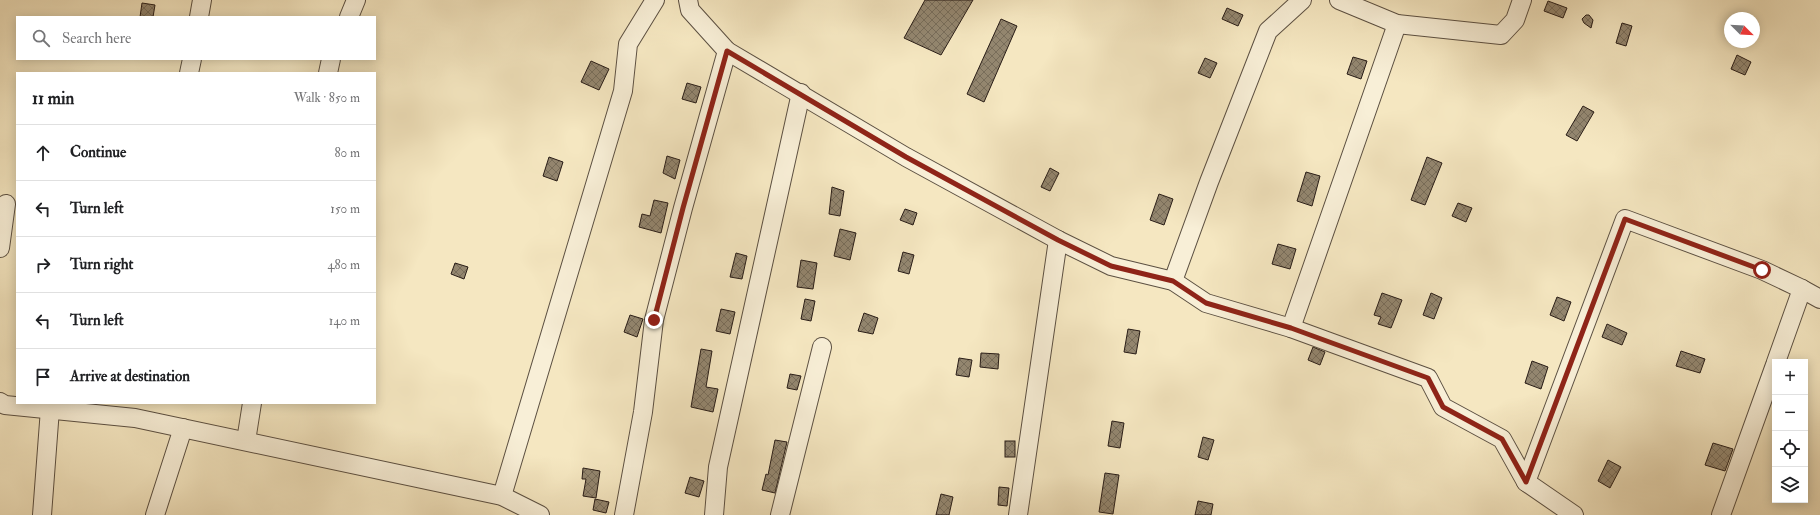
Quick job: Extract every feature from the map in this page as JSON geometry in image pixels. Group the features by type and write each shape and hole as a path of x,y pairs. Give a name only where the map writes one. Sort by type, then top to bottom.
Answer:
{"street":[{"path":"199,16 202,0"},
{"path":"348,16 356,0"},
{"path":"502,496 623,91 628,44 656,0"},
{"path":"688,0 690,10 727,51 801,93 906,157 1058,240 1111,266 1173,281 1206,303 1291,328 1428,378 1443,407 1502,439 1526,482 1574,515"},
{"path":"1173,281 1209,182 1268,31 1302,0"},
{"path":"1339,0 1397,24 1501,35 1515,20 1522,0"},
{"path":"1291,328 1397,24"},
{"path":"624,515 643,412 654,320 683,208 727,51"},
{"path":"189,72 192,60"},
{"path":"328,72 331,60"},
{"path":"714,515 718,467 801,93"},
{"path":"0,248 6,204"},
{"path":"1526,482 1625,219 1762,270 1820,298"},
{"path":"1018,515 1058,240"},
{"path":"1777,359 1802,289"},
{"path":"780,515 822,347"},
{"path":"1721,515 1772,373"},
{"path":"0,402 5,405 50,409 137,410 183,428 502,496 540,515"},
{"path":"246,441 252,404"},
{"path":"42,515 50,409"},
{"path":"155,515 183,428"}],"building":[{"path":"925,0 973,0 941,55 904,38"},
{"path":"1548,1 1567,8 1563,18 1544,11"},
{"path":"142,3 155,5 153,16 140,16"},
{"path":"1227,8 1243,15 1238,26 1222,19"},
{"path":"1586,15 1589,15 1593,20 1591,28 1584,23 1582,19"},
{"path":"1001,19 1017,26 984,102 967,94"},
{"path":"1622,23 1632,26 1626,46 1616,43"},
{"path":"1737,55 1751,62 1745,75 1731,69"},
{"path":"1353,57 1367,61 1361,79 1347,74"},
{"path":"1205,58 1217,63 1210,78 1198,73"},
{"path":"591,61 609,69 599,90 581,82"},
{"path":"687,83 701,87 696,103 682,99"},
{"path":"1583,106 1594,112 1577,141 1566,135"},
{"path":"667,156 680,160 675,179 663,173"},
{"path":"549,157 563,162 557,181 543,176"},
{"path":"1427,157 1442,163 1425,205 1411,200"},
{"path":"1050,168 1059,173 1050,191 1041,187"},
{"path":"1306,172 1320,176 1312,206 1297,201"},
{"path":"832,187 844,191 840,216 829,214"},
{"path":"1159,194 1173,199 1164,225 1150,220"},
{"path":"654,200 668,203 661,233 639,227 642,214 650,216"},
{"path":"1458,203 1472,208 1466,222 1452,216"},
{"path":"905,209 917,213 913,225 900,220"},
{"path":"840,229 856,233 850,260 834,256"},
{"path":"1278,244 1296,249 1290,269 1272,264"},
{"path":"903,252 914,255 909,274 898,271"},
{"path":"736,253 747,256 742,279 730,277"},
{"path":"801,260 817,263 813,289 797,287"},
{"path":"455,263 468,267 464,279 451,274"},
{"path":"1382,293 1402,300 1391,328 1378,324 1381,317 1374,315"},
{"path":"1431,293 1442,298 1434,319 1423,315"},
{"path":"1557,297 1571,302 1564,321 1550,315"},
{"path":"805,299 815,301 811,321 801,319"},
{"path":"721,309 735,312 730,334 716,331"},
{"path":"864,313 878,318 873,334 858,331"},
{"path":"630,315 643,319 637,337 624,332"},
{"path":"1607,324 1627,333 1622,345 1602,337"},
{"path":"1128,329 1140,331 1136,354 1124,352"},
{"path":"1313,347 1325,352 1320,365 1308,360"},
{"path":"701,349 712,351 706,387 718,389 713,412 691,407"},
{"path":"1681,351 1705,359 1700,373 1676,366"},
{"path":"981,353 999,354 998,369 980,367"},
{"path":"959,358 972,360 969,377 956,375"},
{"path":"1532,361 1548,367 1541,389 1525,383"},
{"path":"790,374 801,376 797,390 787,388"},
{"path":"1112,421 1124,423 1120,448 1108,446"},
{"path":"1203,437 1214,440 1208,460 1198,457"},
{"path":"775,440 787,442 775,493 762,490 766,474 768,475"},
{"path":"1005,441 1015,441 1015,457 1005,457"},
{"path":"1713,443 1733,449 1725,471 1705,465"},
{"path":"1608,460 1621,467 1610,488 1598,481"},
{"path":"583,468 600,471 596,498 583,496 586,479 582,479"},
{"path":"1105,473 1119,475 1113,514 1099,512"},
{"path":"690,477 704,481 699,497 685,493"},
{"path":"999,487 1009,488 1007,506 998,505"},
{"path":"941,494 953,497 949,515 936,515"},
{"path":"595,499 609,502 606,513 593,510"},
{"path":"1198,501 1213,504 1211,515 1195,515"}],"route":[{"path":"654,320 683,208 727,51 801,93 906,157 1058,240 1111,266 1173,281 1206,303 1291,328 1428,378 1443,407 1502,439 1526,482 1625,219 1762,270"}]}
